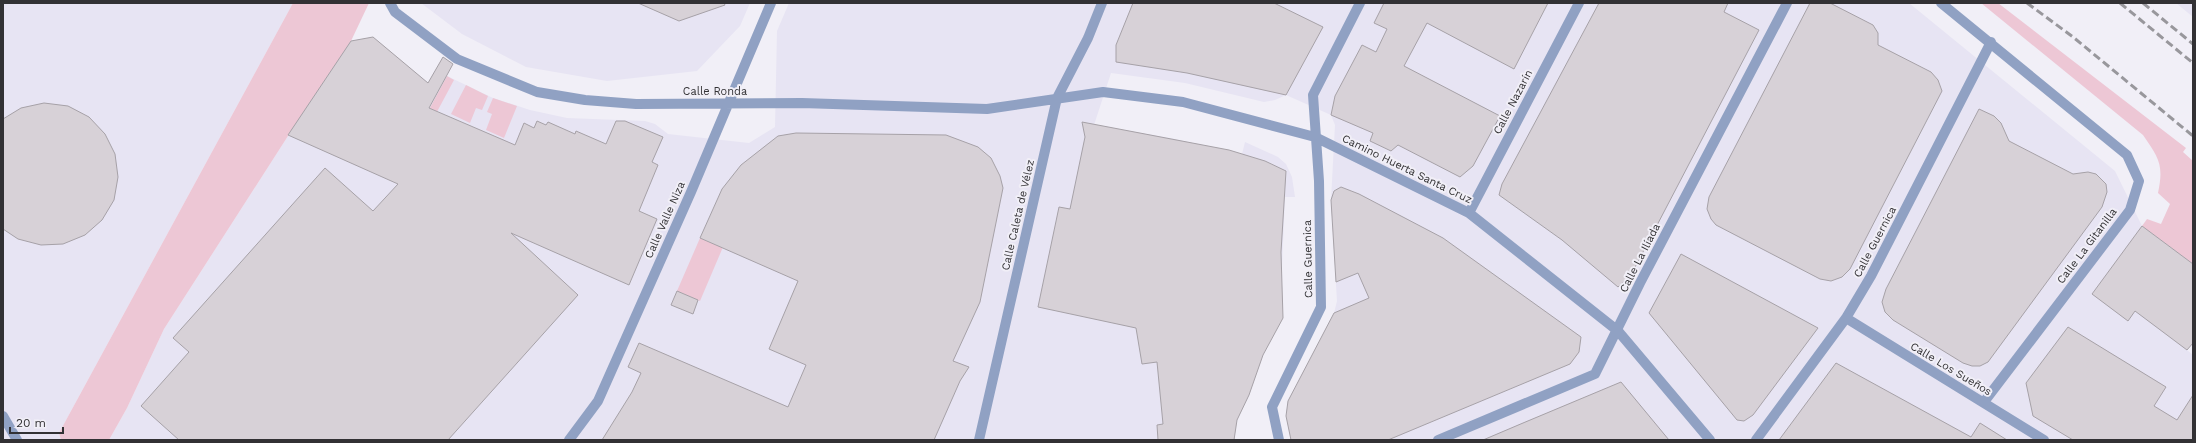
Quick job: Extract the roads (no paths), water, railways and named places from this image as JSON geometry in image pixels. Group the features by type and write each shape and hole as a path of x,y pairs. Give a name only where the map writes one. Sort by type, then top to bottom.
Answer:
{"street":[{"name":"Calle Valle Niza","path":"569,440 598,401 771,3"},
{"name":"Calle Caleta de Vélez","path":"979,440 1058,98 1088,38 1102,3"},
{"path":"1315,137 1313,95 1360,3"},
{"name":"Calle Nazarín","path":"1469,213 1578,3"},
{"name":"Calle La Ilíada","path":"1438,440 1595,374 1618,331 1640,283 1787,3"},
{"name":"Calle La Gitanilla","path":"1941,3 1991,42 2127,154 2139,181 2130,210 1984,402"},
{"name":"Calle Ronda","path":"392,7 457,59 538,92 585,100 636,104 729,102 987,109 1058,98"},
{"name":"Calle Guernica","path":"1756,440 1846,318 1871,276 1991,42"},
{"name":"Camino Huerta Santa Cruz","path":"1058,98 1103,92 1183,102 1315,137 1469,213 1618,331 1710,440"},
{"name":"Calle Guernica","path":"1279,440 1272,407 1321,307 1319,181 1315,137"},
{"name":"Calle Los Sueños","path":"1846,318 2044,440"},
{"path":"3,416 17,440"}],"railway":[{"path":"2027,3 2073,37 2193,136"},
{"path":"2120,3 2193,63"},
{"path":"2143,3 2193,44"}]}
